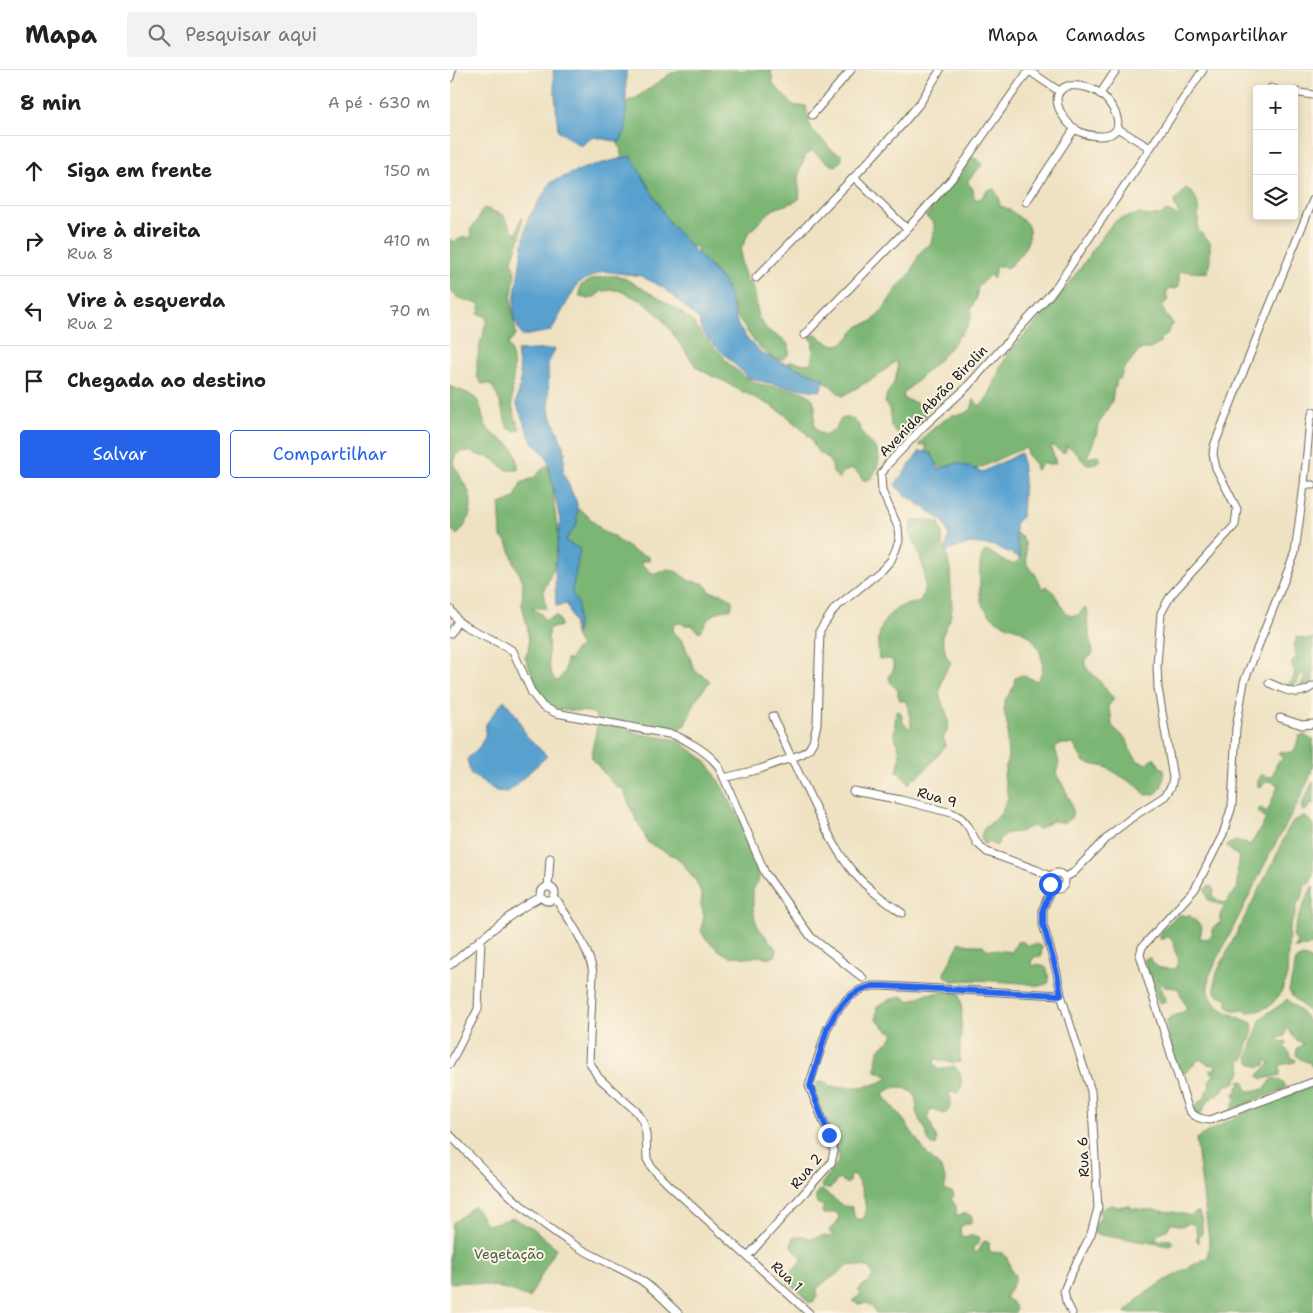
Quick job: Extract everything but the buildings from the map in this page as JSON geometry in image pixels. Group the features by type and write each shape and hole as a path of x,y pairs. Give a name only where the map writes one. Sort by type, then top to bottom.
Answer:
{"street":[{"path":"450,78 452,70"},
{"path":"812,115 850,70"},
{"path":"756,278 854,178 910,116 940,70"},
{"path":"804,335 907,229 956,174 1028,70 1059,91"},
{"path":"1100,94 1116,70"},
{"name":"Avenida Abrão Birolin","path":"726,782 802,754 809,749 816,734 817,724 820,630 835,608 883,569 891,560 899,540 898,527 882,491 881,476 887,465 924,426 965,389 1054,290 1203,70"},
{"path":"1067,86 1091,88 1100,94 1114,110 1118,122 1117,128 1112,134 1100,136 1084,133 1074,128 1064,118 1056,98 1059,91 1067,86"},
{"path":"1298,93 1313,95"},
{"path":"1026,202 1074,128"},
{"path":"1117,128 1150,148"},
{"path":"854,178 907,229"},
{"path":"1064,878 1074,873 1112,833 1165,796 1171,787 1173,778 1158,688 1157,665 1161,613 1171,595 1235,525 1237,509 1216,468 1213,454 1214,446 1256,337 1313,200"},
{"path":"1313,412 1295,553 1244,682 1236,728 1232,806 1223,834 1195,889 1142,948 1140,955 1191,1114 1198,1118 1210,1120 1313,1082"},
{"path":"1304,484 1313,485"},
{"path":"450,608 458,621 513,651 532,694 544,707 556,713 674,735 709,756 718,766 726,782 765,873 785,903 811,937 863,978"},
{"path":"450,634 458,621"},
{"path":"1269,683 1296,693 1305,691 1313,686"},
{"path":"773,716 790,758 838,850 854,873 902,913"},
{"path":"1280,718 1302,725 1313,724"},
{"name":"Rua 9","path":"854,791 901,800 952,813 961,818 968,826 977,843 986,852 1037,870 1051,877"},
{"path":"548,887 550,858"},
{"path":"1057,874 1064,878 1064,884 1061,888 1056,889 1052,887 1051,877 1057,874"},
{"path":"541,897 542,890 548,887"},
{"path":"541,897 546,901 551,901 554,897 554,891 548,887"},
{"name":"Rua 6","path":"1052,887 1043,909 1043,924 1057,973 1061,995 1091,1091 1098,1208 1091,1234 1064,1291 1066,1301 1072,1313"},
{"path":"450,965 527,904 541,897"},
{"name":"Rua 1","path":"554,897 562,907 591,963 593,973 589,1061 598,1077 638,1112 643,1120 646,1134 647,1159 652,1168 809,1313"},
{"path":"450,1064 478,1009 481,939"},
{"name":"Rua 2","path":"748,1256 831,1163 834,1151 810,1086 827,1029 836,1012 848,998 860,990 872,986 1061,995"},
{"path":"450,1135 496,1183 532,1216 574,1245 642,1281 678,1313"}],"green space":[{"path":"679,70 771,70 773,84 793,105 806,106 812,129 833,151 842,155 842,160 836,166 810,150 801,166 798,181 799,199 774,209 765,216 748,234 741,249 741,263 747,281 751,284 755,293 758,317 768,331 782,338 789,345 789,354 783,359 775,359 756,344 737,317 733,305 715,271 698,255 697,247 683,243 622,159 620,147 615,140 624,104"},
{"path":"965,153 978,160 982,165 968,180 973,189 974,197 980,199 988,190 994,189 999,198 1000,206 1010,210 1026,223 1029,229 1028,242 1021,254 1006,269 1002,266 997,266 994,278 989,275 978,286 976,299 971,309 971,318 967,327 942,357 904,393 904,399 924,408 925,414 920,426 900,436 891,427 890,411 885,403 887,394 896,376 898,368 896,361 876,377 842,396 826,382 799,372 787,363 806,364 812,362 813,343 810,336 817,334 829,343 840,344 846,341 859,326 874,320 878,316 900,284 910,274 920,253 931,244 934,223 925,216 931,211 929,209 962,164"},
{"path":"1186,188 1195,196 1197,201 1198,230 1210,242 1208,272 1179,272 1179,286 1176,289 1171,288 1168,290 1166,294 1168,300 1162,307 1167,317 1174,324 1159,344 1138,352 1116,382 1112,401 1098,425 1096,436 1087,457 1098,455 1100,461 1088,464 1071,448 1066,446 1066,451 1063,453 1053,446 1051,448 1056,463 1042,464 1036,471 1035,464 1027,455 1027,449 1025,448 982,467 973,469 945,468 932,462 926,454 926,444 919,445 927,434 953,415 963,414 971,410 974,399 979,406 982,405 1011,350 1065,288 1112,224 1119,219 1139,214 1149,216 1160,215 1167,211 1179,216 1174,202"},
{"path":"484,208 503,215 516,235 522,218 520,237 512,260 515,273 511,300 516,335 508,344 513,360 513,410 520,429 515,431 508,428 494,389 490,384 482,384 477,377 477,361 487,319 485,316 478,314 480,304 460,299 450,291 450,239 454,242 458,239 472,238 470,230"},
{"path":"619,276 626,279 679,310 692,321 702,335 730,365 744,376 758,384 800,391 807,394 813,399 815,407 814,425 818,432 825,435 835,428 841,419 849,417 855,421 878,453 879,461 872,478 863,481 859,474 852,469 843,472 839,479 833,473 832,465 826,456 819,453 806,433 787,416 770,405 696,367 661,317 642,301 618,290 602,291 589,299 580,297 580,286 593,279"},
{"path":"450,386 477,400 486,426 515,451 518,470 507,470 489,457 470,452 458,453 454,459 454,466 470,494 471,507 465,525 457,535 450,529"},
{"path":"546,465 548,467 553,485 559,540 575,511 579,509 605,533 614,536 635,552 649,557 650,561 642,561 640,563 652,573 668,569 677,572 689,581 703,583 711,592 722,594 732,600 731,609 720,611 713,615 700,632 692,625 680,623 675,624 673,627 674,632 684,643 695,671 710,681 697,698 685,725 678,729 666,731 635,730 629,732 677,740 702,758 713,771 741,821 746,842 757,865 759,879 753,890 753,908 758,927 776,949 776,955 772,958 758,956 749,958 730,957 717,949 704,937 701,930 704,916 701,905 702,895 696,881 678,858 648,843 624,789 616,787 592,759 592,748 597,725 595,714 546,706 532,687 532,673 525,658 529,642 522,605 523,581 507,542 501,537 500,504 515,498 521,483 535,477","holes":["557,560 573,618 575,636 581,647 574,651 570,661 566,659 565,671 556,681 550,670 548,629 560,626 560,621 557,616 544,621 541,614 531,608 547,608 544,590"]},
{"path":"913,520 931,520 939,523 942,533 942,543 946,551 950,570 952,608 950,619 942,636 946,655 951,663 942,679 939,693 948,720 948,726 943,738 945,746 922,773 908,783 897,771 900,758 894,734 896,712 901,713 903,723 910,729 911,721 906,701 900,700 898,690 890,680 889,676 894,669 893,662 890,659 879,659 878,649 881,629 885,620 899,608 908,604 919,603 923,594 925,585 923,566 910,531"},
{"path":"1014,531 1025,543 1027,565 1036,575 1042,588 1044,589 1046,586 1052,590 1064,610 1071,616 1078,615 1084,608 1086,609 1089,637 1093,651 1092,655 1086,659 1085,665 1114,698 1108,707 1112,726 1127,740 1130,750 1138,761 1147,764 1154,757 1160,767 1164,769 1164,774 1158,792 1146,795 1137,786 1106,767 1084,762 1073,744 1059,744 1055,748 1059,762 1056,774 1070,799 1072,814 1070,819 1065,822 1053,821 1039,829 1032,826 1019,832 1008,833 999,839 996,846 989,842 983,844 981,836 984,828 1002,812 1008,798 1004,775 1008,757 1008,729 1004,702 1013,688 1015,678 1022,675 1037,681 1043,668 1042,659 1031,638 993,617 983,606 981,599 980,567 983,554 985,551 988,551 1005,561 1017,563 1019,552 1012,535"},
{"path":"1297,637 1309,640 1313,637 1313,681 1304,689 1300,687 1305,677 1304,674 1301,674 1293,686 1286,686 1293,679 1295,671 1292,667 1292,661 1297,657 1294,645"},
{"path":"1304,735 1312,740 1313,738 1313,765 1310,776 1209,976 1208,988 1214,1001 1225,1011 1252,1023 1252,1035 1244,1060 1242,1059 1240,1063 1241,1071 1235,1083 1224,1086 1218,1095 1214,1096 1205,1105 1201,1114 1197,1115 1193,1110 1205,1097 1206,1091 1210,1087 1209,1081 1214,1075 1210,1070 1215,1069 1216,1065 1207,1064 1200,1059 1182,1074 1176,1062 1166,1021 1187,1009 1178,988 1165,987 1158,978 1165,1002 1159,1003 1144,960 1150,958 1160,968 1175,969 1179,960 1174,949 1175,946 1167,936 1164,939 1160,939 1160,935 1167,925 1181,914 1184,916 1189,915 1202,927 1200,938 1208,939 1212,936 1213,928 1221,922 1220,916 1224,908 1208,900 1205,889 1208,886 1212,887 1214,891 1212,896 1221,902 1228,903 1229,898 1238,888 1237,870 1240,857 1227,846 1237,841 1250,845 1266,819 1257,810 1261,808 1268,811 1278,785 1271,781 1265,782 1261,788 1258,787 1260,775 1272,777 1277,763 1283,759 1278,753 1280,751 1289,753 1295,750 1299,736"},
{"path":"1313,782 1313,804 1303,811 1301,806"},
{"path":"1302,817 1313,823 1313,875 1309,884 1305,885 1302,898 1297,904 1295,915 1289,928 1287,977 1281,993 1270,1006 1258,1011 1236,1011 1229,1008 1226,1003 1228,999 1216,994 1215,982 1218,970 1274,861 1287,831 1293,821"},
{"path":"1313,886 1313,945 1294,948 1297,946 1293,936 1296,924"},
{"path":"1022,941 1028,945 1036,944 1042,947 1041,957 1033,958 1031,963 1034,966 1038,964 1047,968 1049,983 1040,986 977,980 952,981 944,973 960,942 968,945 983,945 986,949 1012,952 1017,942"},
{"path":"1302,957 1313,960 1313,1014 1292,996 1289,991 1296,960"},
{"path":"959,993 961,999 960,1062 953,1063 935,1059 934,1063 939,1070 954,1066 960,1073 962,1086 957,1093 949,1093 951,1099 949,1110 944,1114 930,1109 928,1117 937,1140 936,1146 928,1140 926,1130 920,1121 916,1111 915,1095 903,1087 895,1087 882,1094 905,1122 926,1153 940,1167 946,1182 944,1189 953,1193 954,1196 951,1199 956,1206 956,1216 968,1214 972,1217 972,1221 969,1224 960,1227 961,1236 966,1238 975,1235 980,1238 979,1243 973,1247 974,1253 978,1252 984,1241 988,1242 990,1252 1002,1253 1007,1258 1015,1275 1015,1280 1005,1298 1015,1306 1015,1313 876,1313 867,1303 858,1304 853,1301 860,1295 858,1290 873,1275 871,1270 867,1267 850,1265 817,1288 817,1296 813,1302 808,1302 786,1280 802,1258 791,1245 793,1238 801,1236 811,1238 830,1237 834,1234 830,1233 829,1230 836,1224 839,1217 836,1212 823,1214 824,1206 816,1202 816,1194 822,1190 843,1206 852,1207 855,1219 863,1219 866,1214 863,1194 854,1176 850,1175 849,1182 846,1184 840,1179 836,1181 829,1189 823,1188 821,1185 839,1160 835,1137 819,1105 815,1090 816,1083 824,1081 831,1086 853,1087 870,1085 884,1080 889,1076 876,1071 877,1056 880,1049 889,1042 894,1033 887,1030 876,1019 877,1006 901,996 911,1001 925,994"},
{"path":"1287,999 1305,1016 1313,1029 1313,1067 1310,1063 1296,1055 1297,1048 1303,1043 1296,1040 1286,1028 1285,1036 1277,1039 1282,1042 1286,1041 1287,1043 1284,1047 1290,1053 1291,1058 1296,1061 1280,1065 1280,1075 1263,1079 1258,1075 1269,1064 1272,1064 1265,1060 1265,1065 1256,1066 1249,1061 1248,1057 1261,1019"},
{"path":"1272,1079 1280,1081 1286,1088 1231,1110 1236,1097 1234,1095 1235,1092 1238,1091 1237,1088 1242,1084 1239,1082 1240,1080 1245,1082 1246,1089 1249,1091 1265,1089"},
{"path":"1313,1086 1313,1313 1125,1313 1141,1296 1208,1257 1209,1240 1196,1139 1253,1109"},
{"path":"1112,1205 1118,1207 1129,1205 1131,1208 1176,1212 1190,1216 1199,1212 1202,1222 1202,1234 1199,1236 1199,1243 1196,1239 1195,1225 1189,1223 1181,1226 1171,1223 1168,1229 1156,1237 1156,1240 1171,1240 1173,1244 1170,1246 1095,1234 1096,1225 1101,1216 1099,1212 1105,1207"},
{"name":"Vegetação","path":"474,1206 487,1225 513,1218 534,1229 556,1248 529,1298 502,1288 467,1282 450,1283 452,1224"}],"water":[{"path":"553,70 626,70 626,130 620,142 593,137 581,146 558,131"},
{"path":"631,156 670,224 725,283 738,326 748,340 764,355 825,379 820,391 788,387 748,377 706,337 701,330 699,320 664,288 641,276 603,271 578,283 551,331 522,336 514,319 514,301 527,220 551,182 587,167"},
{"path":"555,349 548,364 549,410 565,451 563,473 577,503 577,524 565,541 580,549 572,593 578,604 577,634 567,604 556,606 555,566 560,520 547,457 532,442 516,403 521,380 517,351"},
{"path":"920,451 931,453 939,469 957,463 983,472 1021,453 1024,479 1022,517 1015,524 1021,558 995,546 971,543 945,552 949,535 943,521 904,494 895,485"},
{"path":"504,700 516,715 526,735 547,756 508,792 496,791 471,774 467,759 480,746 485,736 486,724"}],"route":[{"path":"829,1135 810,1086 827,1029 836,1012 848,998 860,990 872,986 882,986 1061,995 1057,973 1043,924 1043,909 1052,887 1050,884"}]}
